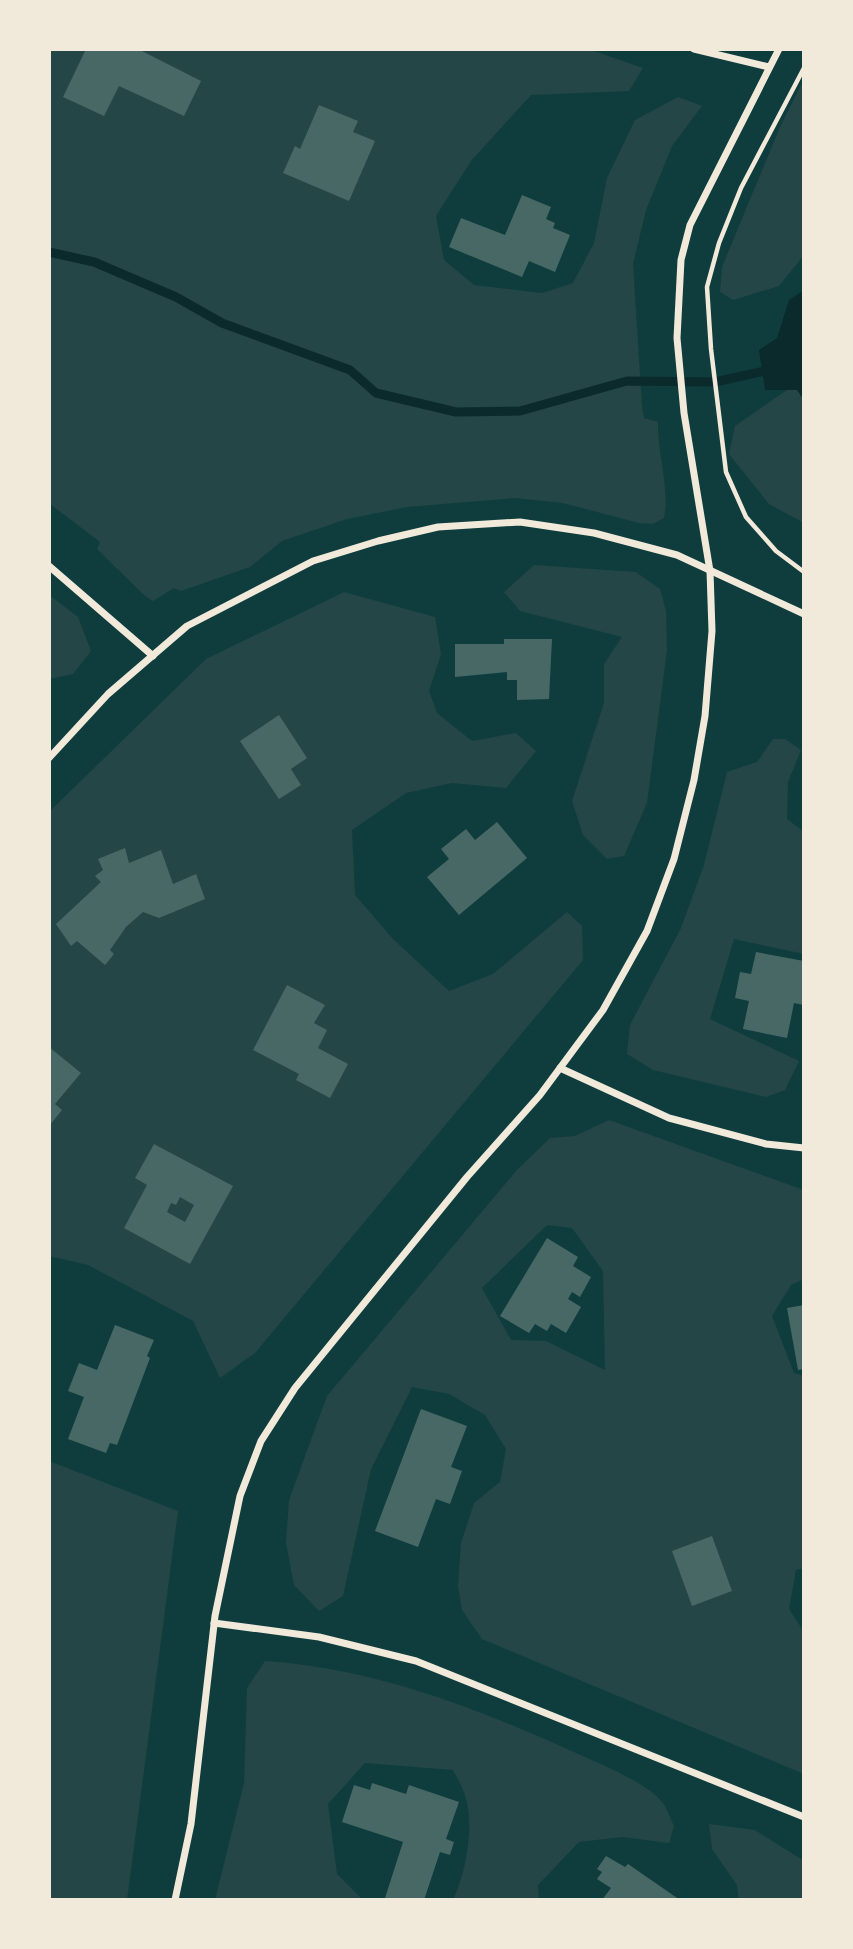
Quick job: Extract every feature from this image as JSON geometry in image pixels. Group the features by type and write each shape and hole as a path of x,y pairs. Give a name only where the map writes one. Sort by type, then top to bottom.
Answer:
{"street":[{"path":"694,49 769,67"},
{"path":"175,1900 191,1824 214,1623 240,1496 261,1441 295,1388 351,1317 560,1068 603,1010 647,931 674,859 694,780 705,716 712,631 710,571 684,413 677,338 681,260 690,225 779,49"},
{"path":"49,758 108,694 187,626 313,561 378,541 438,527 520,522 594,533 677,555 804,614"},
{"path":"49,566 153,656"},
{"path":"560,1068 669,1118 766,1144 804,1148"},
{"path":"214,1623 319,1637 416,1661 804,1817"}],"path":[{"path":"804,68 741,188 719,243 707,287 710,349 726,472 746,517 776,551 804,572"}],"shaded area":[{"path":"49,49 588,49 643,68 629,91 531,95 471,161 436,216 444,260 474,285 542,293 573,283 594,243 607,178 635,120 678,97 702,106 672,146 646,210 633,264 642,407 644,418 658,422 665,495 664,518 653,524 639,523 563,503 515,498 407,507 347,519 282,541 250,567 181,591 174,588 153,601 145,596 97,549 100,542 49,503"},
{"path":"804,79 804,255 779,286 733,300 720,292 722,267 780,127"},
{"path":"804,290 804,400 797,390 765,390 759,350 777,338 789,300"},
{"path":"787,390 797,390 804,400 804,523 769,504 729,454 735,426"},
{"path":"534,565 636,572 660,589 666,611 667,650 647,803 624,856 607,859 583,835 572,801 604,703 604,664 622,637 520,611 504,592"},
{"path":"344,592 435,617 441,654 429,691 437,713 472,741 516,733 536,751 506,788 452,783 406,793 352,830 355,895 393,939 449,991 493,974 567,912 582,926 583,960 255,1353 220,1378 193,1321 88,1265 49,1256 49,812 206,659"},
{"path":"49,595 78,617 91,651 73,674 49,679"},
{"path":"773,739 785,739 801,750 788,782 787,819 804,832 804,954 734,939 710,1019 799,1061 785,1090 766,1097 653,1070 627,1054 630,1025 681,928 704,865 727,772 757,762"},
{"path":"609,1120 804,1190 804,1279 791,1285 772,1316 794,1373 804,1376 804,1568 796,1570 789,1609 804,1632 804,1774 482,1639 462,1610 458,1586 461,1543 474,1503 500,1482 506,1449 485,1415 449,1394 412,1387 371,1469 343,1596 319,1611 294,1585 286,1543 289,1500 327,1396 517,1170 550,1138 575,1136","holes":["547,1225 572,1228 603,1271 605,1370 546,1341 511,1340 482,1288"]},
{"path":"49,1461 178,1511 127,1900 49,1900"},
{"path":"265,1661 306,1665 385,1681 500,1720 596,1762 645,1787 662,1802 674,1826 669,1843 622,1837 579,1842 538,1885 539,1900 453,1900 468,1848 469,1820 465,1795 453,1770 365,1763 328,1804 337,1874 363,1900 215,1900 244,1783 247,1688"},
{"path":"709,1824 755,1830 804,1861 804,1900 739,1900 737,1885 712,1849"}],"building":[{"path":"86,49 138,49 201,81 184,116 119,86 104,116 63,97"},
{"path":"319,105 358,121 353,132 375,141 349,201 283,173 295,146 300,149"},
{"path":"522,195 551,207 546,219 555,223 553,228 570,235 555,272 529,261 522,277 449,247 461,218 505,235"},
{"path":"504,639 552,639 549,699 517,700 517,680 507,680 507,672 455,677 455,644 504,644"},
{"path":"279,715 307,758 291,769 301,785 279,799 240,741"},
{"path":"497,822 527,858 459,915 427,877 449,859 441,849 466,829 475,840"},
{"path":"125,848 129,863 161,850 173,884 196,874 205,899 159,918 143,912 126,927 110,950 114,954 105,965 77,941 71,946 56,924 101,882 95,876 103,870 98,859"},
{"path":"756,952 804,961 804,1005 794,1003 787,1038 743,1029 749,1001 735,998 740,972 751,974"},
{"path":"287,985 325,1005 314,1023 327,1030 318,1048 348,1064 330,1098 296,1080 299,1074 253,1050"},
{"path":"49,1047 81,1073 55,1104 62,1110 49,1126"},
{"path":"154,1144 233,1186 190,1264 124,1228 147,1185 135,1178","holes":["180,1197 194,1205 185,1222 167,1212 171,1203 176,1205"]},
{"path":"547,1238 578,1257 573,1266 591,1277 580,1297 572,1292 568,1299 581,1307 566,1333 551,1324 547,1331 535,1324 529,1333 500,1316"},
{"path":"804,1305 804,1369 798,1370 787,1308"},
{"path":"115,1325 154,1340 147,1356 150,1358 117,1445 110,1443 106,1453 68,1439 84,1397 68,1391 79,1363 97,1370"},
{"path":"421,1409 467,1426 451,1467 462,1471 450,1504 436,1499 418,1547 375,1531"},
{"path":"712,1536 732,1591 692,1606 672,1551"},
{"path":"372,1783 406,1794 409,1785 459,1802 446,1839 454,1842 450,1855 440,1852 424,1900 385,1898 403,1842 342,1822 354,1785 370,1790"},
{"path":"606,1856 625,1867 628,1864 680,1900 602,1900 611,1888 597,1879 602,1872 597,1869"}],"waterway":[{"path":"49,252 94,262 176,297 222,323 350,370 376,393 456,412 520,411 627,381 715,382 773,369"}]}
